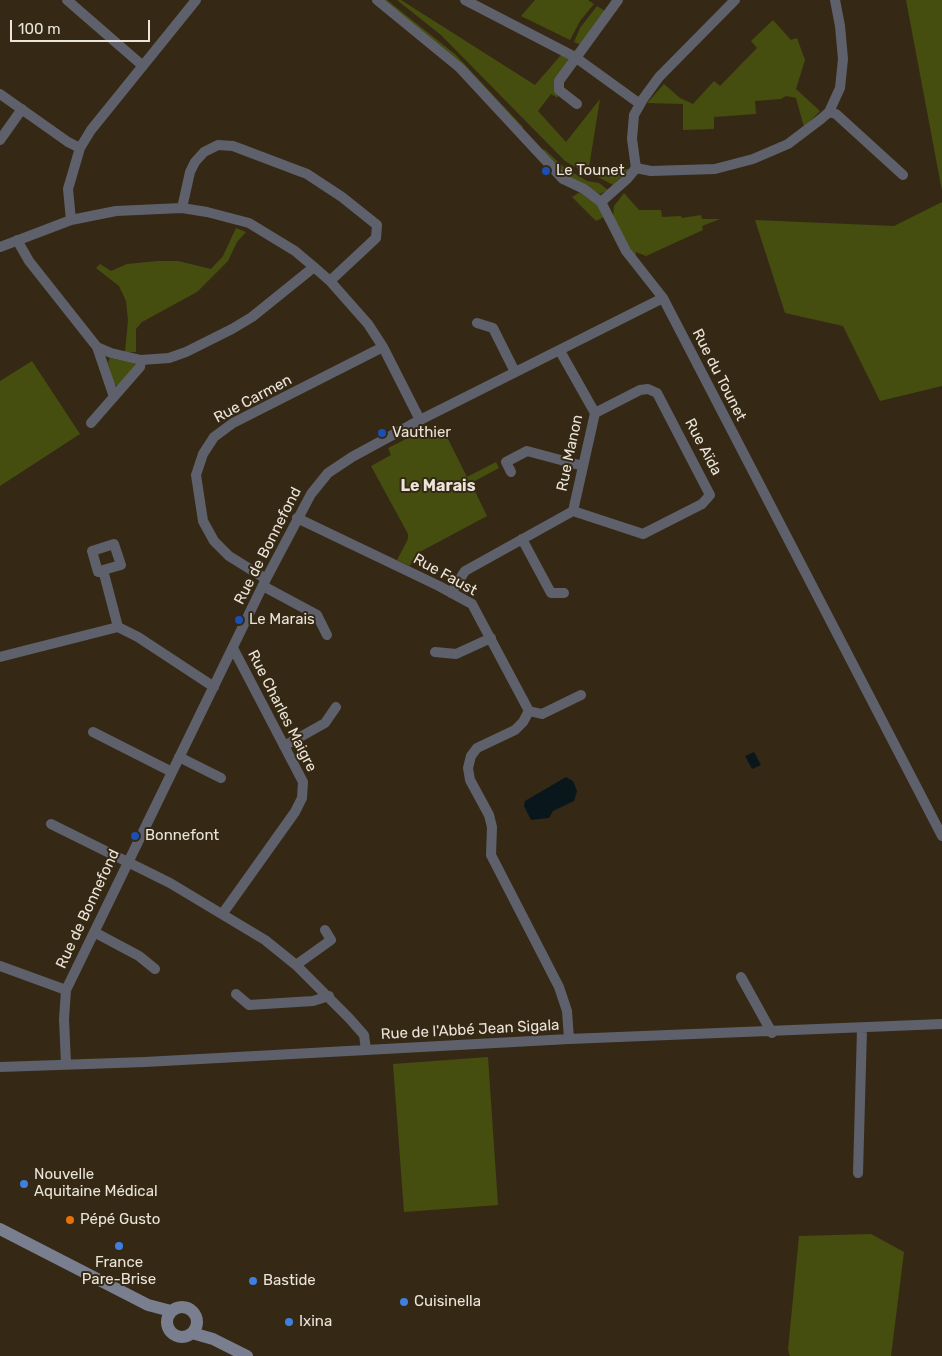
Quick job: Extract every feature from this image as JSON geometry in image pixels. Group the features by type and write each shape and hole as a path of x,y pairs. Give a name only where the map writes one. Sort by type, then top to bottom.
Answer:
{"main road":[{"path":"0,1229 148,1304 171,1311"},
{"path":"148,1304 170,1333 178,1337 186,1338 192,1333 197,1326 197,1318"},
{"path":"167,1327 166,1319 171,1311 178,1307 186,1307 193,1311 213,1338"},
{"path":"192,1333 213,1338 247,1356"}],"street":[{"path":"67,0 142,66"},
{"path":"71,220 68,189 80,148 91,130 196,0"},
{"name":"Rue du Tounet","path":"377,0 460,68 563,179 584,189 601,202 626,251 663,298 942,836"},
{"path":"465,0 575,57 640,104"},
{"path":"636,168 632,139 634,115 640,104 659,77 735,0"},
{"path":"636,168 651,171 715,169 754,159 788,144 829,112 840,88 843,59 835,0"},
{"path":"577,104 558,87 575,57 613,2"},
{"path":"0,94 80,148"},
{"path":"0,140 22,109"},
{"path":"829,112 836,114 903,175"},
{"path":"182,208 190,172 195,162 204,152 218,146 241,149 308,174 342,197 376,225 376,238 330,281"},
{"path":"601,202 636,168"},
{"path":"0,247 71,220 116,211 182,208 207,212 249,223 296,251 330,281 368,324 383,347 420,420"},
{"path":"17,240 29,260 97,347 114,397"},
{"path":"97,347 111,353 142,360 169,358 186,352 252,317 314,267"},
{"name":"Rue de Bonnefond","path":"66,1064 64,1019 66,990 265,582 311,494 328,473 352,457 420,420 663,298"},
{"path":"477,323 493,328 515,372"},
{"name":"Rue Carmen","path":"327,635 317,615 265,582 229,556 214,541 203,522 196,475 203,454 214,437 233,423 383,347"},
{"name":"Rue Manon","path":"451,593 465,571 572,511 595,413 560,350"},
{"path":"91,423 140,367 142,360"},
{"name":"Rue Aïda","path":"572,511 643,534 702,504 710,494 657,393 648,389 640,390 595,413"},
{"path":"511,472 506,462 527,451 583,466"},
{"name":"Rue Faust","path":"297,518 472,604 529,711"},
{"path":"522,539 551,593 564,593"},
{"path":"103,570 118,627"},
{"path":"0,657 118,627 138,637 214,687"},
{"path":"435,652 456,654 491,638"},
{"name":"Rue Charles Maigre","path":"223,913 296,812 302,798 303,782 233,648"},
{"path":"569,1039 568,1011 559,987 491,855 492,827 489,815 470,780 468,768 471,756 477,748 515,730 523,722 529,711 542,714 580,695"},
{"path":"284,746 325,724 336,707"},
{"path":"93,732 172,772"},
{"path":"179,757 221,778"},
{"path":"51,824 128,861 223,913 265,940 296,965 329,996 364,1035 366,1050"},
{"path":"296,965 331,940 325,930"},
{"path":"94,932 140,956 155,968"},
{"path":"0,966 66,990"},
{"path":"741,977 772,1033"},
{"path":"236,994 249,1005 312,1001 329,996"},
{"name":"Rue de l'Abbé Jean Sigala","path":"0,1067 145,1062 569,1039 772,1033 942,1024"},
{"path":"858,1173 862,1029"}],"green space":[{"path":"382,0 387,0 456,55 523,127 521,129"},
{"path":"397,0 401,0 535,85 561,55 569,59 555,81 558,98 551,94 538,111 566,142 600,99 589,167 629,169 613,185 598,177 589,175 565,161 441,35"},
{"path":"535,0 588,0 594,4 580,21 570,40 521,16"},
{"path":"906,0 942,0 942,191"},
{"path":"597,6 605,11 581,45 574,42 580,28"},
{"path":"773,20 791,40 797,38 805,60 796,89 820,111 804,127 796,98 786,96 781,99 755,101 756,114 714,117 714,129 683,130 683,104 647,103 664,84 680,98 693,104 714,81 720,86 757,48 751,41"},
{"path":"544,149 565,168 587,181 599,183 608,190 600,194 562,174 541,151"},
{"path":"580,192 596,203 606,216 596,221 572,197"},
{"path":"624,193 639,210 661,210 662,217 681,216 682,218 701,215 702,219 720,219 702,226 703,230 646,256 636,252 636,257 625,241 613,217 614,206"},
{"path":"942,202 942,386 880,401 843,326 785,313 755,220 894,226"},
{"path":"236,228 246,232 237,242 228,261 197,292 142,322 136,329 136,352 125,352 128,321 126,301 119,286 96,268 100,264 111,271 127,264 178,261 211,269 223,256"},
{"path":"110,358 134,363 136,367 119,386 114,385 108,362"},
{"path":"32,361 80,434 0,486 0,381"},
{"path":"443,429 467,477 496,462 499,468 471,483 487,516 416,554 410,566 397,560 408,539 408,534 371,466 391,455 388,448 422,431 426,438"},
{"path":"488,1057 498,1205 404,1212 393,1064"},
{"path":"871,1234 904,1252 891,1356 790,1356 788,1350 799,1236"}],"shaded area":[{"path":"754,752 761,765 752,769 745,756"},
{"path":"566,777 573,781 577,791 574,801 553,811 549,818 531,820 524,806 525,801"}],"place":[{"name":"Le Tounet","path":"546,171"},
{"name":"Vauthier","path":"382,433"},
{"name":"Le Marais","path":"239,620"},
{"name":"Bonnefont","path":"135,836"},
{"name":"Nouvelle Aquitaine Médical","path":"24,1184"},
{"name":"Pépé Gusto","path":"70,1220"},
{"name":"France Pare-Brise","path":"119,1246"},
{"name":"Bastide","path":"253,1281"},
{"name":"Cuisinella","path":"404,1302"},
{"name":"Ixina","path":"289,1322"}],"district":[{"name":"Le Marais","path":"438,486"}]}
